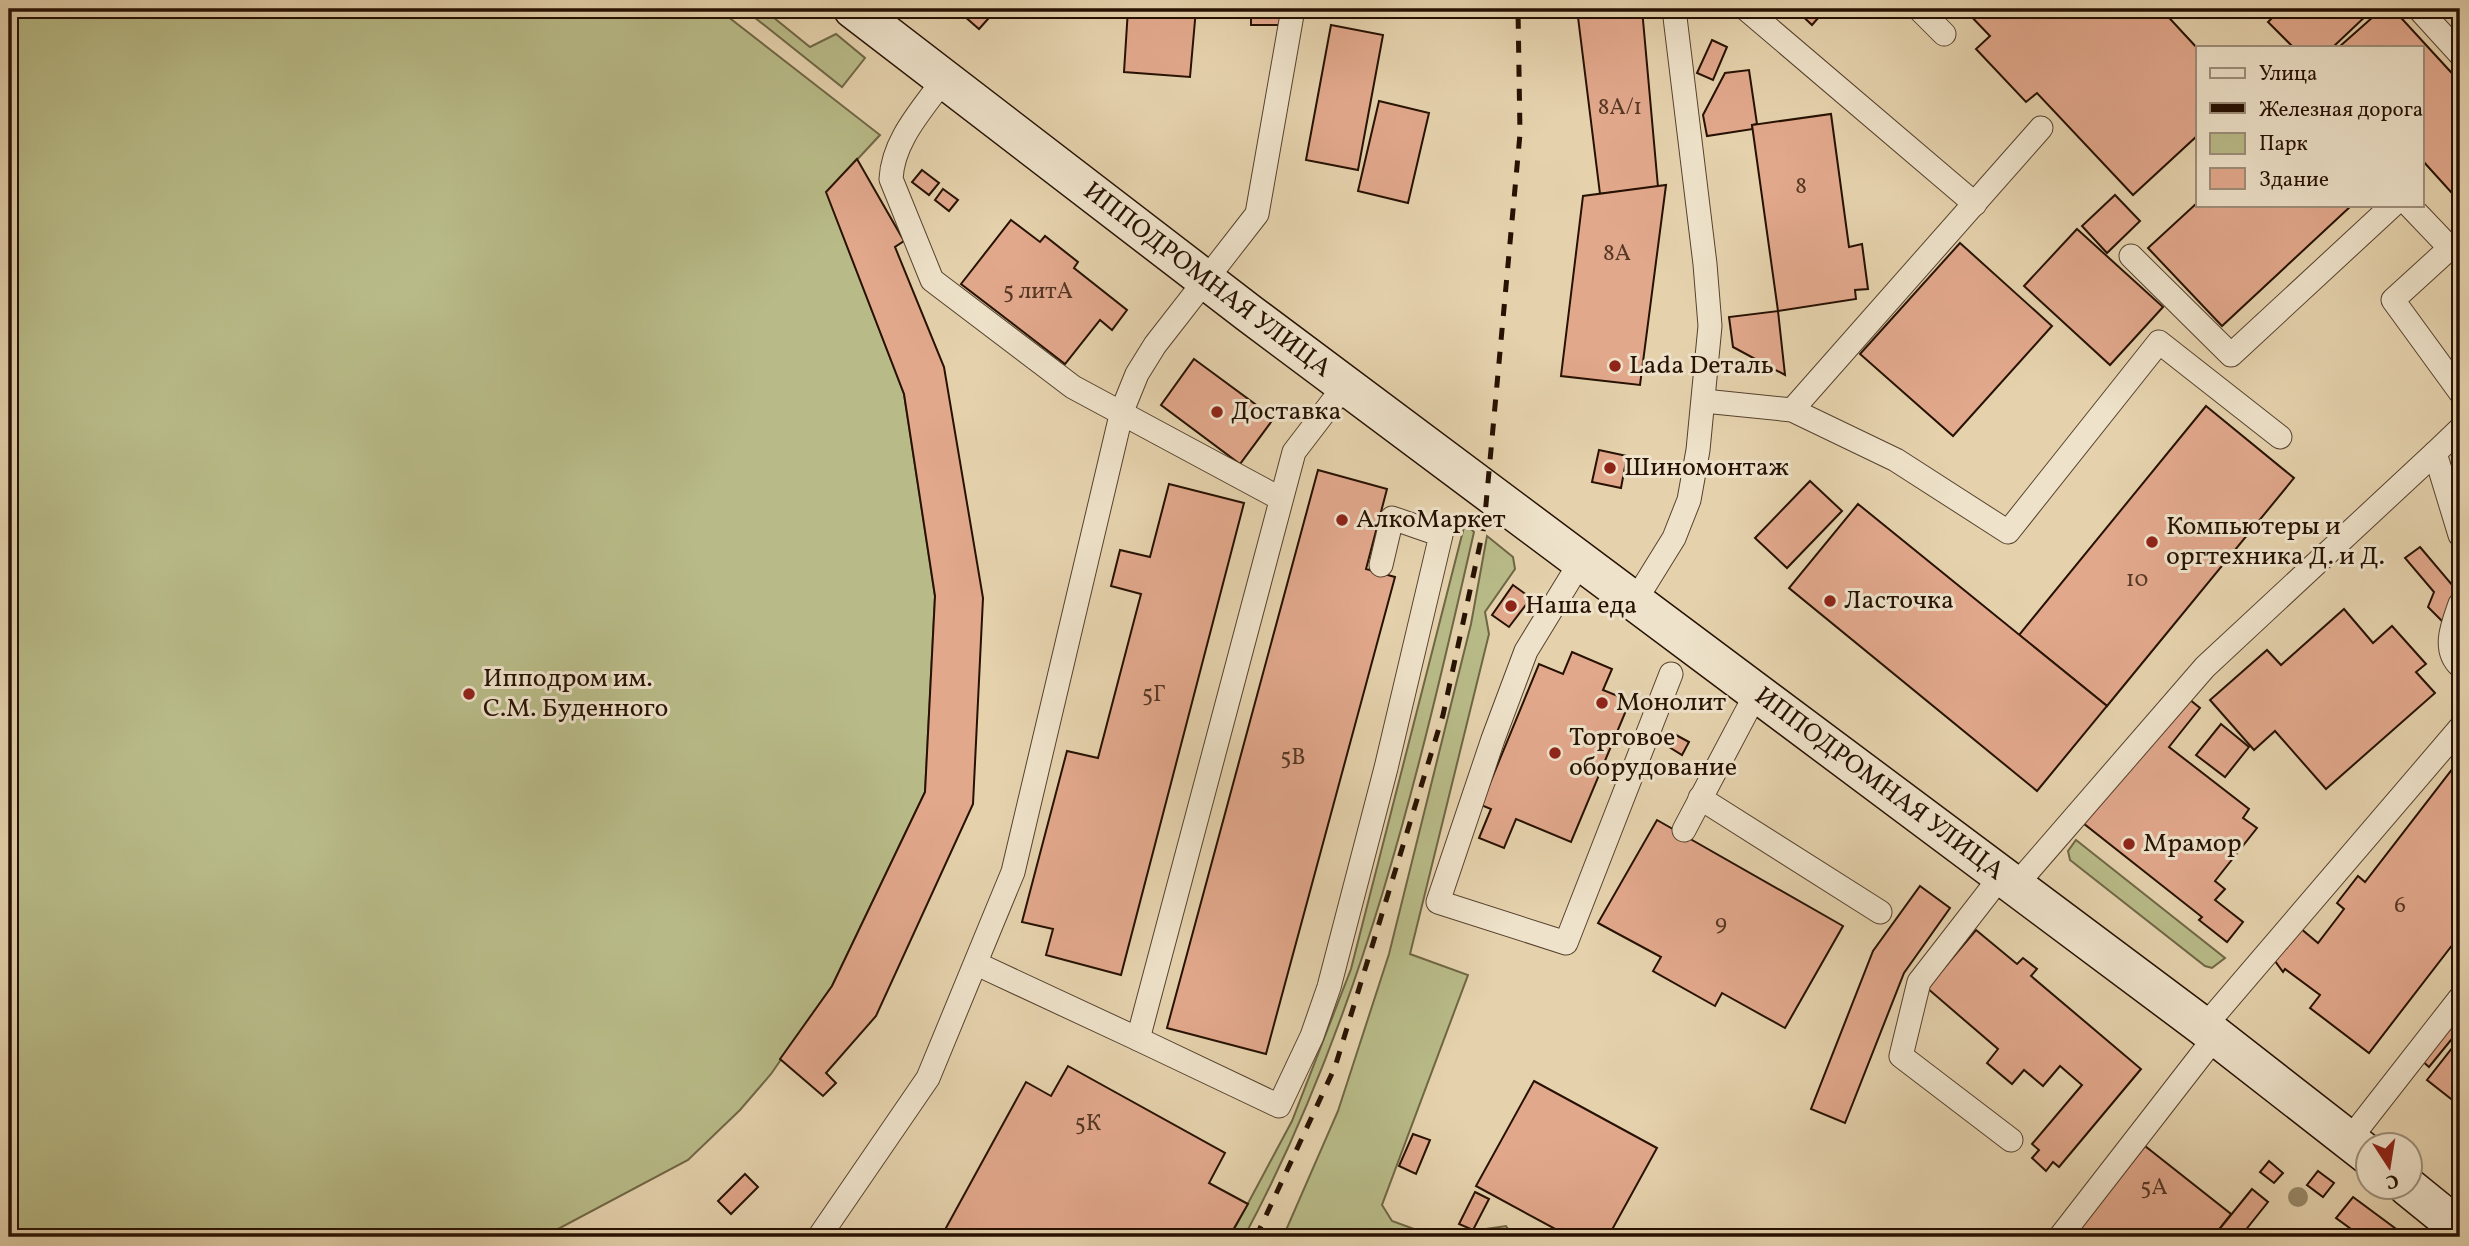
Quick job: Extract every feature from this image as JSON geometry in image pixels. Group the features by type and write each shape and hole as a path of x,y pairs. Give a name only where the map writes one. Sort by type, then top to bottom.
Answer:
{"street":[{"name":"ИППОДРОМНАЯ УЛИЦА","path":"853,9 1205,280 2210,1031 2354,1145"},
{"path":"2424,1200 2460,1229"}],"lane":[{"path":"819,1237 928,1078 1013,872 1122,411 1138,374 1155,345 1257,214 1293,9"},
{"path":"1634,601 1674,538 1689,500 1704,401 1710,326 1674,9"},
{"path":"1746,9 1975,204"},
{"path":"1919,9 1944,34"},
{"path":"2419,9 2457,43"},
{"path":"944,79 904,135 891,171 891,180 933,280 1073,387 1122,411 1280,499"},
{"path":"1792,410 2041,128"},
{"path":"2131,256 2231,355 2392,206"},
{"path":"2410,206 2450,248 2393,300 2460,392"},
{"path":"1704,401 1792,410 1896,460 2008,532 2159,342 2280,437"},
{"path":"1138,1040 1294,452 1346,384"},
{"path":"2011,1140 1901,1056 1919,982 2205,667 2460,429"},
{"path":"2435,453 2460,535"},
{"path":"977,964 1279,1106 1312,1036 1329,987 1386,768 1441,535 1392,518 1381,565"},
{"path":"1581,561 1526,651 1438,902 1566,943 1671,674"},
{"path":"2460,604 2451,629 2450,646 2454,661 2460,666"},
{"path":"1684,830 1757,692"},
{"path":"2060,1237 2210,1031 2460,728"},
{"path":"1700,798 1880,912"},
{"path":"2370,1130 2460,998"},
{"path":"2454,1237 2460,1229"}],"green space":[{"name":"Ипподром им. С.М. Буденного","path":"9,9 718,9 880,135 827,192 904,394 935,596 925,792 832,986 771,1074 740,1110 688,1160 543,1237 9,1237"},
{"path":"744,9 763,9 810,47 836,34 865,58 842,87"},
{"path":"1465,523 1474,532 1431,713 1383,893 1322,1068 1286,1153 1244,1237 1230,1237 1292,1121 1351,969"},
{"path":"1487,536 1513,557 1515,569 1485,612 1489,634 1410,954 1468,975 1382,1205 1392,1221 1436,1237 1283,1237 1338,1111 1389,954 1471,624"},
{"path":"2076,840 2225,958 2212,968 2205,966 2070,860 2068,851"},
{"path":"1506,1226 1513,1237 1466,1237 1486,1229"}],"building":[{"path":"956,9 997,9 979,29"},
{"path":"1128,9 1196,9 1190,77 1124,72"},
{"path":"1251,9 1282,9 1282,25 1251,25"},
{"path":"1364,9 1389,9 1389,12 1364,14"},
{"path":"1577,9 1642,9 1658,187 1600,194"},
{"path":"1795,9 1826,9 1812,25"},
{"path":"1964,9 2161,9 2196,47 2196,137 2133,195 2037,93 2026,102 1976,49 1990,36"},
{"path":"2281,9 2367,9 2370,12 2334,46 2292,46 2268,22"},
{"path":"2382,9 2393,9 2460,82 2460,202 2424,162 2424,46 2340,46"},
{"path":"1331,25 1383,35 1358,170 1306,160"},
{"path":"1712,40 1727,47 1713,80 1697,73"},
{"path":"1749,70 1757,124 1752,125 1753,129 1707,136 1703,115 1725,73"},
{"path":"1379,101 1429,113 1408,203 1358,191"},
{"path":"1831,114 1849,247 1862,244 1868,289 1855,290 1856,299 1778,311 1752,125"},
{"path":"857,159 904,241 895,247 944,367 983,598 973,804 876,1016 826,1073 836,1083 823,1096 780,1059 832,986 925,792 935,596 904,394 826,192"},
{"path":"922,170 939,183 929,195 912,182"},
{"path":"1666,185 1640,385 1561,376 1583,196"},
{"path":"943,189 958,200 949,211 935,200"},
{"path":"2115,195 2140,221 2107,253 2082,226"},
{"path":"2196,204 2196,206 2351,206 2222,326 2148,248"},
{"path":"1011,220 1040,242 1045,236 1078,262 1074,268 1127,310 1112,330 1100,320 1065,364 961,284"},
{"path":"2077,229 2163,307 2110,365 2024,286"},
{"path":"1960,243 2052,326 1953,436 1860,354"},
{"path":"1778,311 1785,375 1733,347 1729,317"},
{"name":"Доставка","path":"1194,359 1274,418 1240,464 1161,405"},
{"path":"2206,406 2294,478 2107,706 2019,635"},
{"name":"Шиномонтаж","path":"1599,450 1627,456 1621,488 1592,482"},
{"path":"1318,470 1387,489 1366,569 1395,577 1266,1054 1167,1028"},
{"path":"1810,481 1842,511 1787,568 1755,538"},
{"path":"1169,484 1244,503 1121,975 1046,955 1053,929 1022,922 1067,751 1098,758 1141,594 1111,586 1120,550 1150,557"},
{"path":"1858,504 2107,706 2037,791 1789,588"},
{"path":"2420,547 2459,593 2443,622 2428,607 2434,592 2405,558"},
{"name":"Наша еда","path":"1513,585 1531,598 1509,627 1492,615"},
{"path":"2344,609 2373,643 2392,626 2426,664 2416,672 2435,693 2326,789 2275,731 2254,750 2210,700 2267,650 2281,665"},
{"name":"Торговое оборудование","path":"1572,652 1612,669 1603,690 1630,701 1571,842 1516,819 1504,848 1479,838 1491,809 1481,805 1539,664 1563,674"},
{"path":"2184,695 2200,708 2169,747 2249,809 2243,818 2257,828 2215,881 2225,889 2215,900 2243,922 2227,942 2199,920 2202,917 2083,823"},
{"path":"2221,724 2249,747 2225,777 2196,755"},
{"path":"1676,735 1689,742 1682,755 1669,747"},
{"path":"2460,759 2460,935 2369,1053 2310,1008 2320,995 2285,969 2283,972 2275,961 2300,928 2318,943 2344,909 2337,903 2358,876 2365,882"},
{"path":"1657,820 1843,926 1785,1028 1722,993 1715,1006 1653,971 1661,957 1598,923"},
{"path":"1920,886 1950,908 1904,973 1845,1123 1811,1109 1873,951"},
{"path":"1976,930 2017,964 2023,958 2037,969 2031,976 2141,1069 2059,1167 2053,1162 2046,1171 2032,1158 2039,1150 2032,1144 2082,1085 2060,1066 2043,1086 2024,1070 2012,1084 1987,1063 1998,1049 1927,988"},
{"path":"2460,1010 2460,1029 2429,1067 2420,1059"},
{"path":"2460,1038 2460,1106 2427,1080"},
{"path":"1068,1066 1225,1153 1209,1183 1248,1204 1229,1237 941,1237 1026,1082 1051,1096"},
{"path":"1534,1081 1657,1148 1608,1237 1570,1237 1476,1186"},
{"path":"1413,1134 1430,1140 1416,1174 1399,1166"},
{"path":"2145,1146 2231,1214 2213,1237 2073,1237"},
{"path":"2269,1161 2283,1173 2274,1183 2260,1172"},
{"path":"2318,1171 2334,1183 2323,1197 2307,1185"},
{"path":"745,1174 758,1187 731,1214 718,1201"},
{"path":"2252,1189 2268,1202 2240,1237 2213,1237"},
{"path":"1475,1192 1489,1199 1473,1230 1459,1224"},
{"path":"2353,1197 2407,1237 2362,1237 2336,1218"}],"railway":[{"path":"1256,1237 1335,1067 1443,715 1484,526 1520,134 1518,9"}],"place":[{"name":"Lada Dеталь","path":"1615,366"},
{"name":"Доставка","path":"1217,412"},
{"name":"Шиномонтаж","path":"1610,468"},
{"name":"АлкоМаркет","path":"1342,520"},
{"name":"Компьютеры и оргтехника Д. и Д.","path":"2152,542"},
{"name":"Ласточка","path":"1830,601"},
{"name":"Наша еда","path":"1511,606"},
{"name":"Ипподром им. С.М. Буденного","path":"469,694"},
{"name":"Монолит","path":"1602,703"},
{"name":"Торговое оборудование","path":"1555,753"},
{"name":"Мрамор","path":"2129,844"}]}
